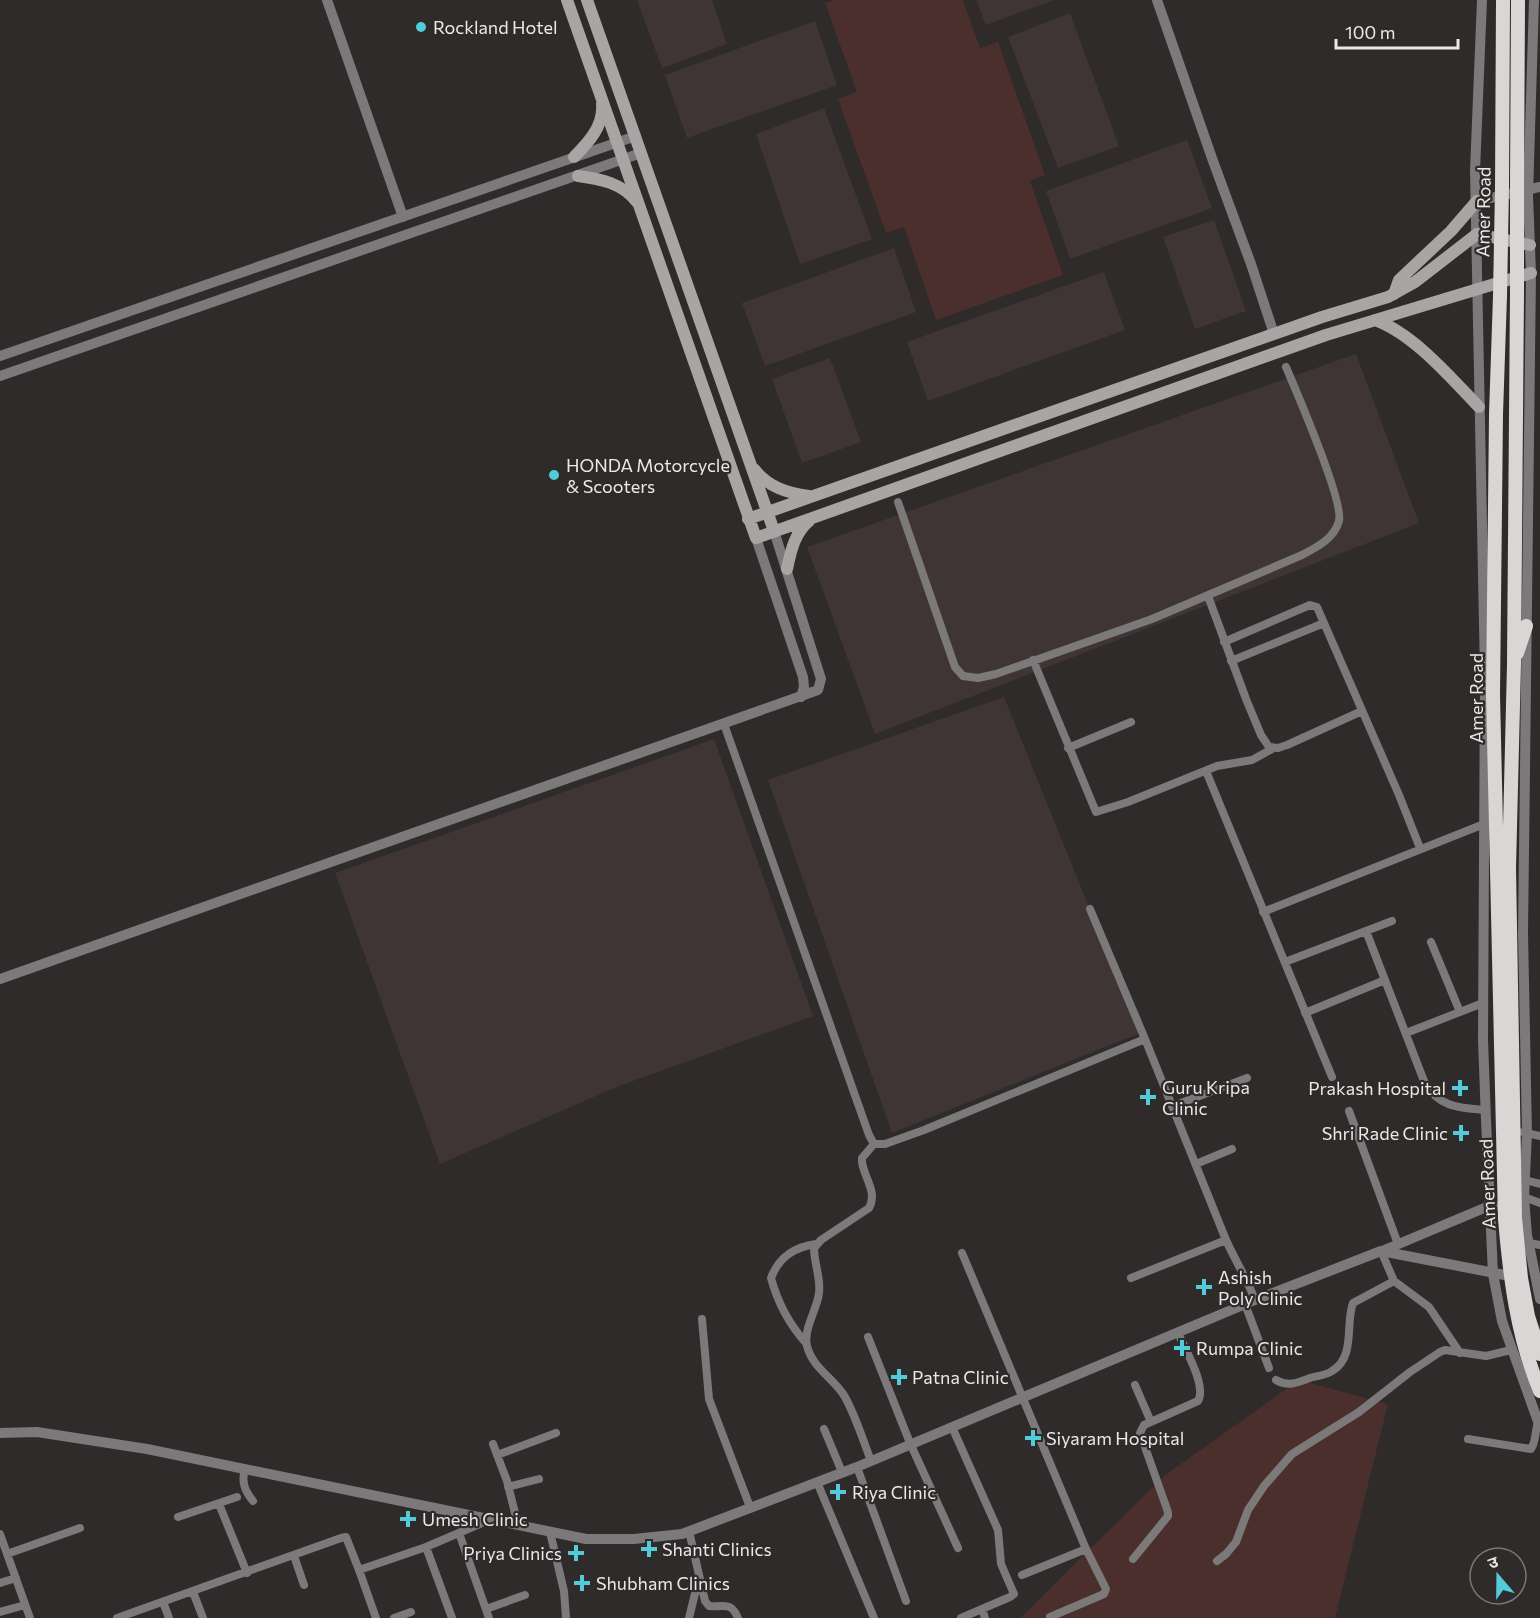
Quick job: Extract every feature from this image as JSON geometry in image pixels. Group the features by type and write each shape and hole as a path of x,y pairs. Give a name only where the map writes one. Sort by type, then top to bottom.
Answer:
{"highway":[{"name":"Amer Road","path":"1503,0 1493,695 1505,1206 1510,1276 1516,1316 1540,1391"},
{"name":"Amer Road","path":"1518,0 1523,187 1517,292 1514,664 1518,800 1509,868 1520,1131 1515,1218 1521,1278 1528,1316 1540,1354"},
{"path":"1514,664 1526,626"},
{"path":"1485,675 1493,695"}],"main road":[{"path":"567,0 756,538 1375,320 1531,273"},
{"path":"587,0 774,531"},
{"path":"574,157 589,142 600,122 603,110 601,97"},
{"path":"578,176 598,178 615,184 630,194 639,206"},
{"path":"1394,294 1399,280 1451,231 1477,201"},
{"path":"748,519 1394,294 1415,282 1477,234 1530,245"},
{"path":"1375,320 1397,331 1419,349 1479,407"},
{"path":"751,466 761,478 776,487 791,494 810,497"},
{"path":"880,473 887,490"},
{"path":"787,569 794,540 803,525 813,517"}],"street":[{"path":"327,0 403,216"},
{"path":"1157,0 1274,334"},
{"path":"1468,1439 1531,1449 1534,1445 1534,1433 1539,1425 1502,1321 1493,1274 1485,1110 1485,675 1475,171 1482,0"},
{"path":"1518,800 1526,626 1535,309 1523,187 1534,0"},
{"path":"0,356 636,136"},
{"path":"0,376 641,153"},
{"path":"1477,201 1523,187 1540,187"},
{"path":"898,502 954,668 963,676 978,678 1152,619 1310,551 1324,542 1334,531 1340,510 1286,368"},
{"path":"0,979 818,690 821,679 774,531"},
{"path":"756,538 803,677 804,687 801,697"},
{"path":"1208,596 1261,735 1272,749"},
{"path":"1224,642 1310,605 1317,607 1420,848"},
{"path":"1232,661 1324,623"},
{"path":"1033,660 1091,803 1098,813 1226,763 1252,760 1272,749 1287,745 1362,711"},
{"path":"1068,748 1131,722"},
{"path":"724,724 874,1144"},
{"path":"1206,771 1332,1077"},
{"path":"1263,912 1484,824"},
{"path":"1090,909 1173,1106 1226,1240 1248,1282 1250,1302 1269,1368"},
{"path":"1285,962 1392,921"},
{"path":"1366,931 1424,1081 1436,1099 1464,1109 1485,1110"},
{"path":"1431,942 1460,1012"},
{"path":"1305,1013 1385,980"},
{"path":"1406,1033 1484,1003"},
{"path":"872,1461 844,1396 818,1368 811,1358 806,1343 788,1322 771,1278 776,1267 789,1253 802,1246 816,1244 869,1208 873,1195 862,1158 874,1144 885,1144 924,1130 1145,1039"},
{"path":"1173,1106 1247,1078"},
{"path":"1349,1111 1398,1244"},
{"path":"1540,1137 1520,1131 1529,1243 1540,1299"},
{"path":"1196,1164 1232,1149"},
{"path":"1525,1180 1540,1184"},
{"path":"1524,1197 1540,1203"},
{"path":"0,1433 37,1432 147,1449 586,1539 634,1539 682,1534 872,1461 910,1443 1250,1302 1382,1251 1489,1206 1505,1206"},
{"path":"1131,1278 1226,1240"},
{"path":"1529,1243 1540,1245"},
{"path":"806,1343 807,1330 819,1292 814,1254 816,1244"},
{"path":"1382,1251 1510,1276"},
{"path":"1382,1251 1394,1281 1429,1307 1461,1354"},
{"path":"962,1253 1106,1592 1050,1617"},
{"path":"1275,1380 1285,1385 1332,1372 1340,1364 1346,1352 1349,1313 1353,1303 1394,1281"},
{"path":"702,1319 709,1399 750,1508"},
{"path":"1133,1559 1168,1516 1140,1432 1144,1425 1198,1401 1201,1396 1200,1383 1178,1333"},
{"path":"868,1337 910,1443 958,1548"},
{"path":"1217,1561 1236,1542 1248,1510 1264,1486 1292,1454 1359,1412 1440,1352 1445,1350 1486,1356 1511,1350"},
{"path":"1135,1385 1151,1422"},
{"path":"952,1426 998,1530 1001,1564 1013,1590 1012,1596 983,1614 961,1618"},
{"path":"824,1429 842,1472"},
{"path":"498,1455 556,1433"},
{"path":"493,1443 518,1525"},
{"path":"857,1467 906,1601"},
{"path":"244,1469 246,1492 253,1501"},
{"path":"508,1487 539,1479"},
{"path":"817,1482 874,1618"},
{"path":"178,1517 237,1497"},
{"path":"219,1504 247,1572"},
{"path":"359,1570 489,1520"},
{"path":"7,1554 80,1528"},
{"path":"689,1531 707,1604 714,1607 726,1605 732,1608 738,1618"},
{"path":"550,1532 564,1591 566,1618"},
{"path":"459,1533 487,1614 525,1595"},
{"path":"0,1534 30,1618"},
{"path":"117,1618 345,1538 376,1618"},
{"path":"426,1546 452,1618"},
{"path":"1022,1575 1086,1549"},
{"path":"292,1557 302,1586"},
{"path":"689,1618 700,1576"},
{"path":"0,1583 16,1578"},
{"path":"193,1592 203,1618"},
{"path":"163,1602 169,1618"},
{"path":"0,1612 25,1605"},
{"path":"394,1618 411,1612"}],"shaded area":[{"path":"637,0 712,0 727,44 662,68"},
{"path":"834,0 963,0 980,48 998,42 1045,175 1030,181 1063,275 936,320 904,227 886,233 838,99 857,92 825,3"},
{"path":"976,0 1054,0 986,25"},
{"path":"1070,13 1119,146 1058,168 1008,37"},
{"path":"815,21 837,85 687,138 665,75"},
{"path":"824,108 872,239 800,264 756,134"},
{"path":"1187,140 1212,208 1070,259 1046,191"},
{"path":"1214,220 1246,311 1195,329 1163,237"},
{"path":"894,248 916,312 765,366 742,303"},
{"path":"1104,272 1125,330 928,401 907,342"},
{"path":"1356,354 1419,523 875,734 807,547"},
{"path":"830,358 861,442 802,463 772,379"},
{"path":"1004,697 1140,1033 892,1133 768,780"},
{"path":"714,739 813,1016 619,1086 440,1164 335,873"},
{"path":"1299,1380 1388,1404 1335,1618 1020,1618 1164,1476"}],"place":[{"name":"Rockland Hotel","path":"421,27"},
{"name":"HONDA Motorcycle & Scooters","path":"554,475"},
{"name":"Prakash Hospital","path":"1460,1088"},
{"name":"Guru Kripa Clinic","path":"1148,1097"},
{"name":"Shri Rade Clinic","path":"1461,1133"},
{"name":"Ashish Poly Clinic","path":"1204,1287"},
{"name":"Rumpa Clinic","path":"1182,1348"},
{"name":"Patna Clinic","path":"899,1377"},
{"name":"Siyaram Hospital","path":"1033,1438"},
{"name":"Riya Clinic","path":"838,1492"},
{"name":"Umesh Clinic","path":"408,1519"},
{"name":"Shanti Clinics","path":"649,1549"},
{"name":"Priya Clinics","path":"576,1553"},
{"name":"Shubham Clinics","path":"582,1583"}]}
